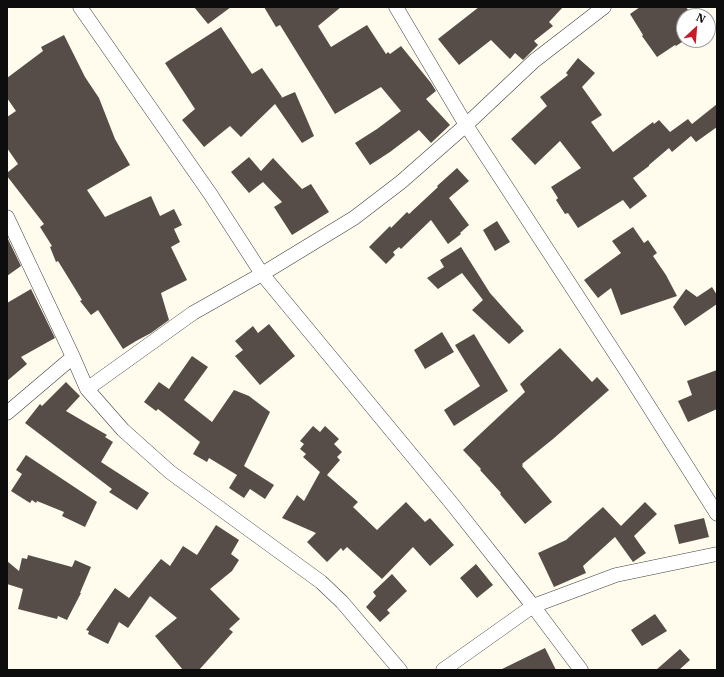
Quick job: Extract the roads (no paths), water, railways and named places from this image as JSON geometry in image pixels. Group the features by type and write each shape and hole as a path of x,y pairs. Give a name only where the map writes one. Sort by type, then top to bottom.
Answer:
{"street":[{"path":"80,7 211,195 262,274 453,505 533,606 581,670"},
{"path":"396,7 466,125 629,375 717,514"},
{"path":"87,389 193,313 262,274 354,218 401,182 466,125 534,61 604,7"},
{"path":"7,217 87,389 123,430 170,472 321,582 342,602 400,670"},
{"path":"7,413 73,357"},
{"path":"444,670 533,606 616,574 717,554"}]}
